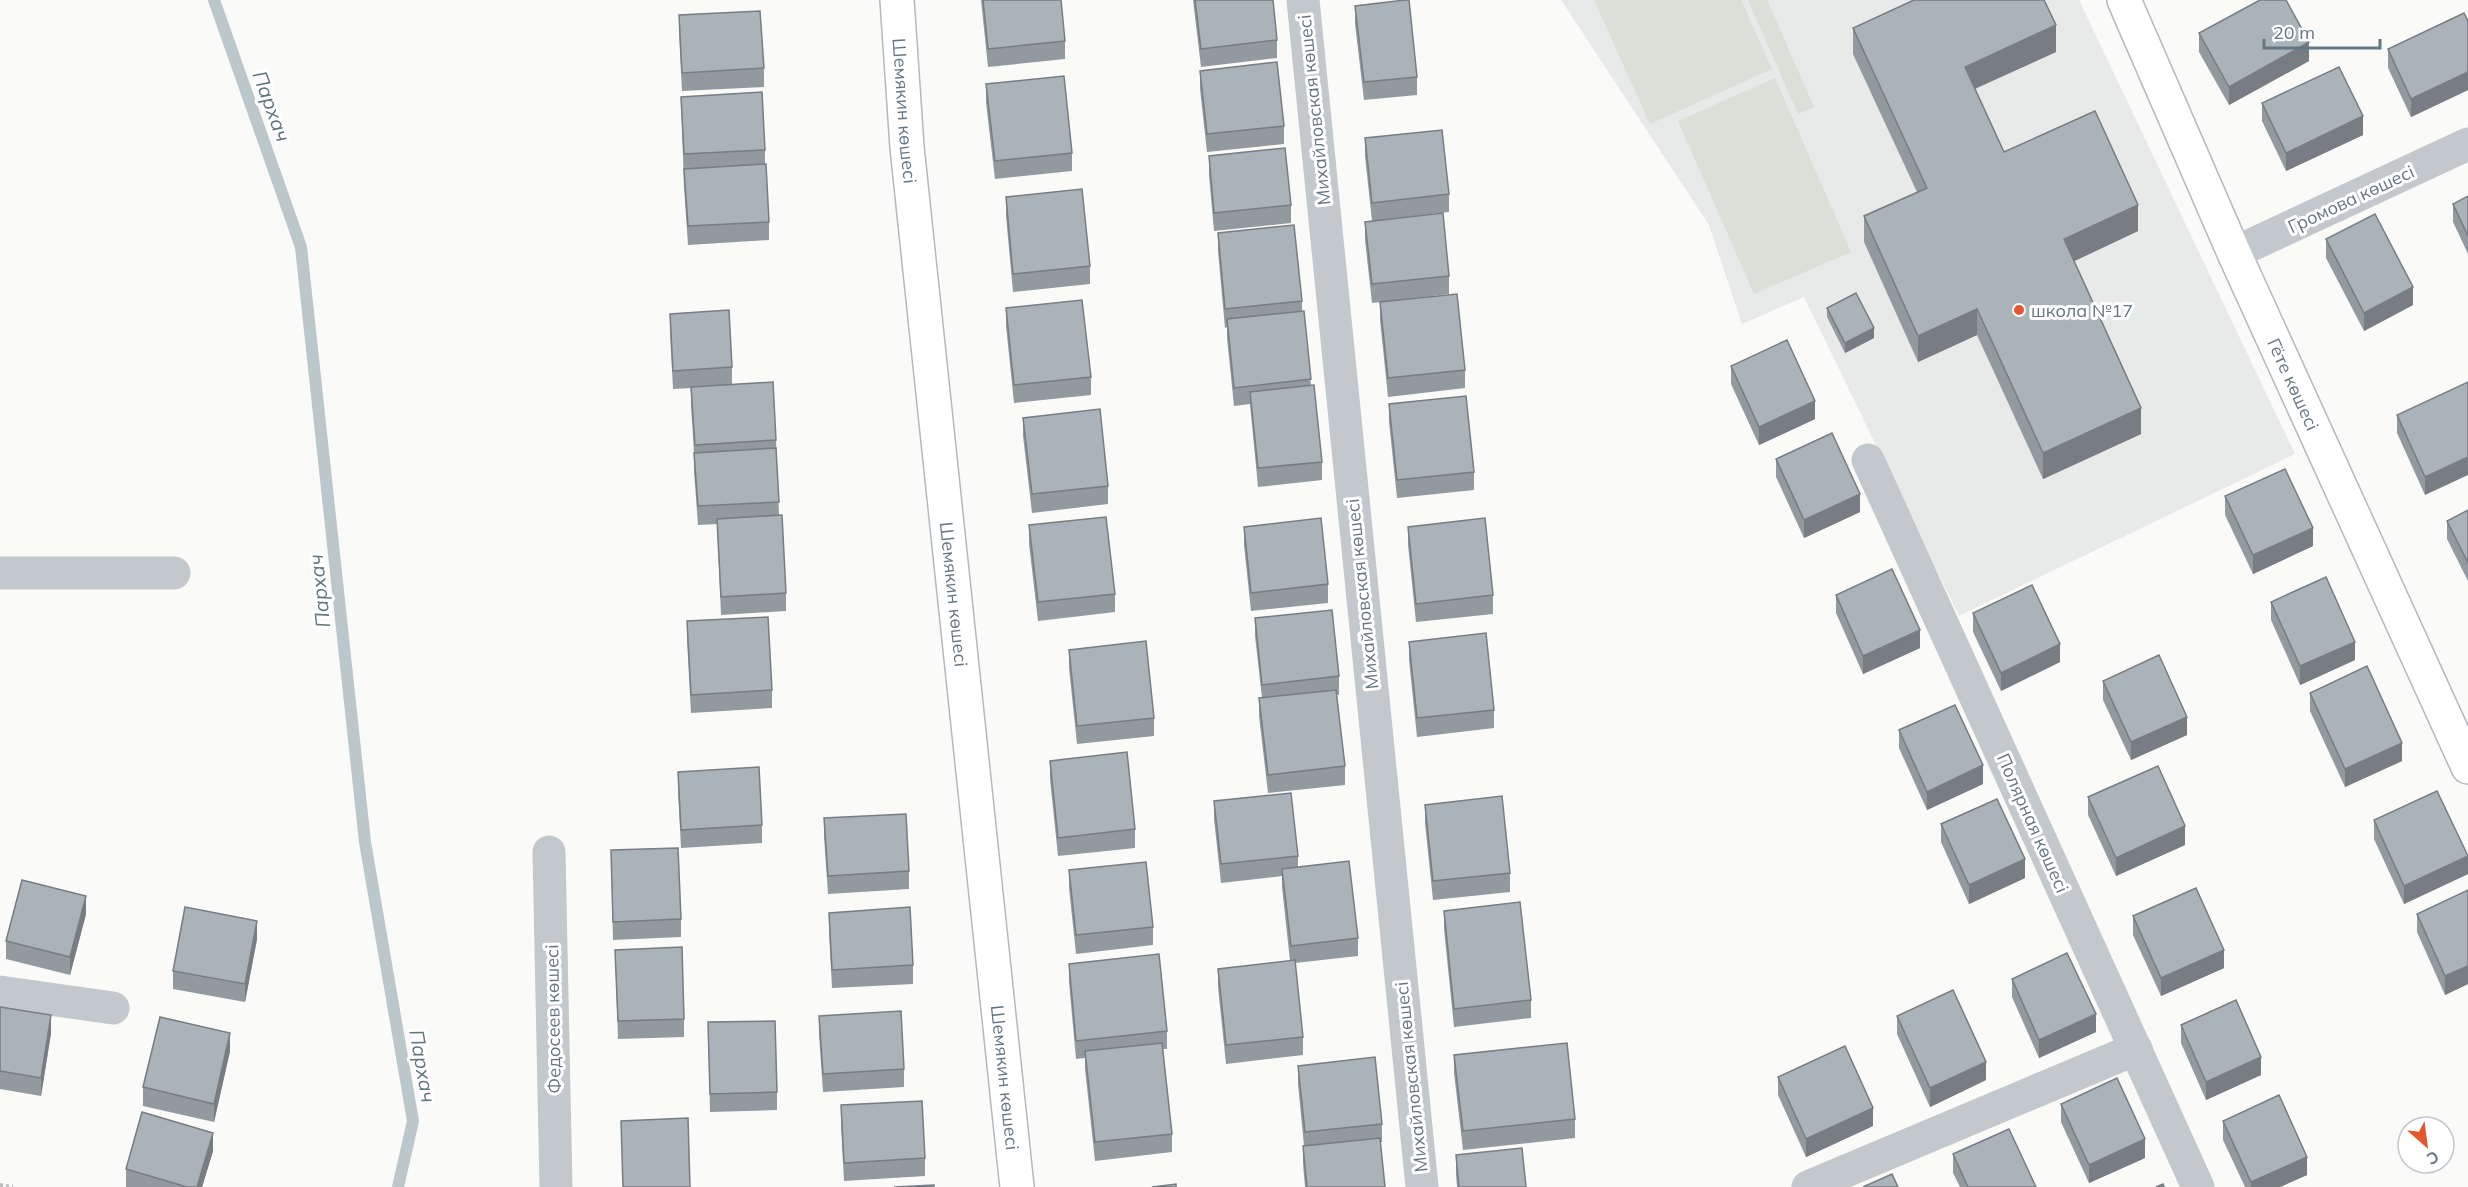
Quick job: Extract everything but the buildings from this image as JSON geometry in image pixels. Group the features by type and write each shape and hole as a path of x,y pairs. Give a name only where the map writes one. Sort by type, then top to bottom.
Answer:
{"main road":[{"name":"Шемякин көшесі","path":"897,0 907,147 1017,1187"},
{"name":"Гёте көшесі","path":"2124,0 2234,253 2468,767"}],"street":[{"name":"Михайловская көшесі","path":"1303,0 1422,1187"},
{"name":"Громова көшесі","path":"2234,253 2468,144"},
{"name":"Полярная көшесі","path":"1868,460 2198,1187"},
{"path":"0,573 174,573"},
{"name":"Федосеев көшесі","path":"549,852 556,1187"},
{"path":"0,992 113,1008"},
{"path":"1808,1187 2136,1049"}],"path":[{"path":"0,1185 14,1187"}],"shaded area":[{"name":"школа №17","path":"1561,0 2079,0 2295,454 1959,616 1804,297 1742,324 1709,225"},
{"path":"1594,0 1741,0 1772,69 1650,124"},
{"path":"1748,0 1767,0 1814,107 1798,114"},
{"path":"1775,78 1851,252 1754,294 1678,121"}],"waterway":[{"name":"Пархач","path":"214,0 301,247 365,842 413,1121 398,1187"}],"place":[{"name":"школа №17","path":"2019,310"}]}
